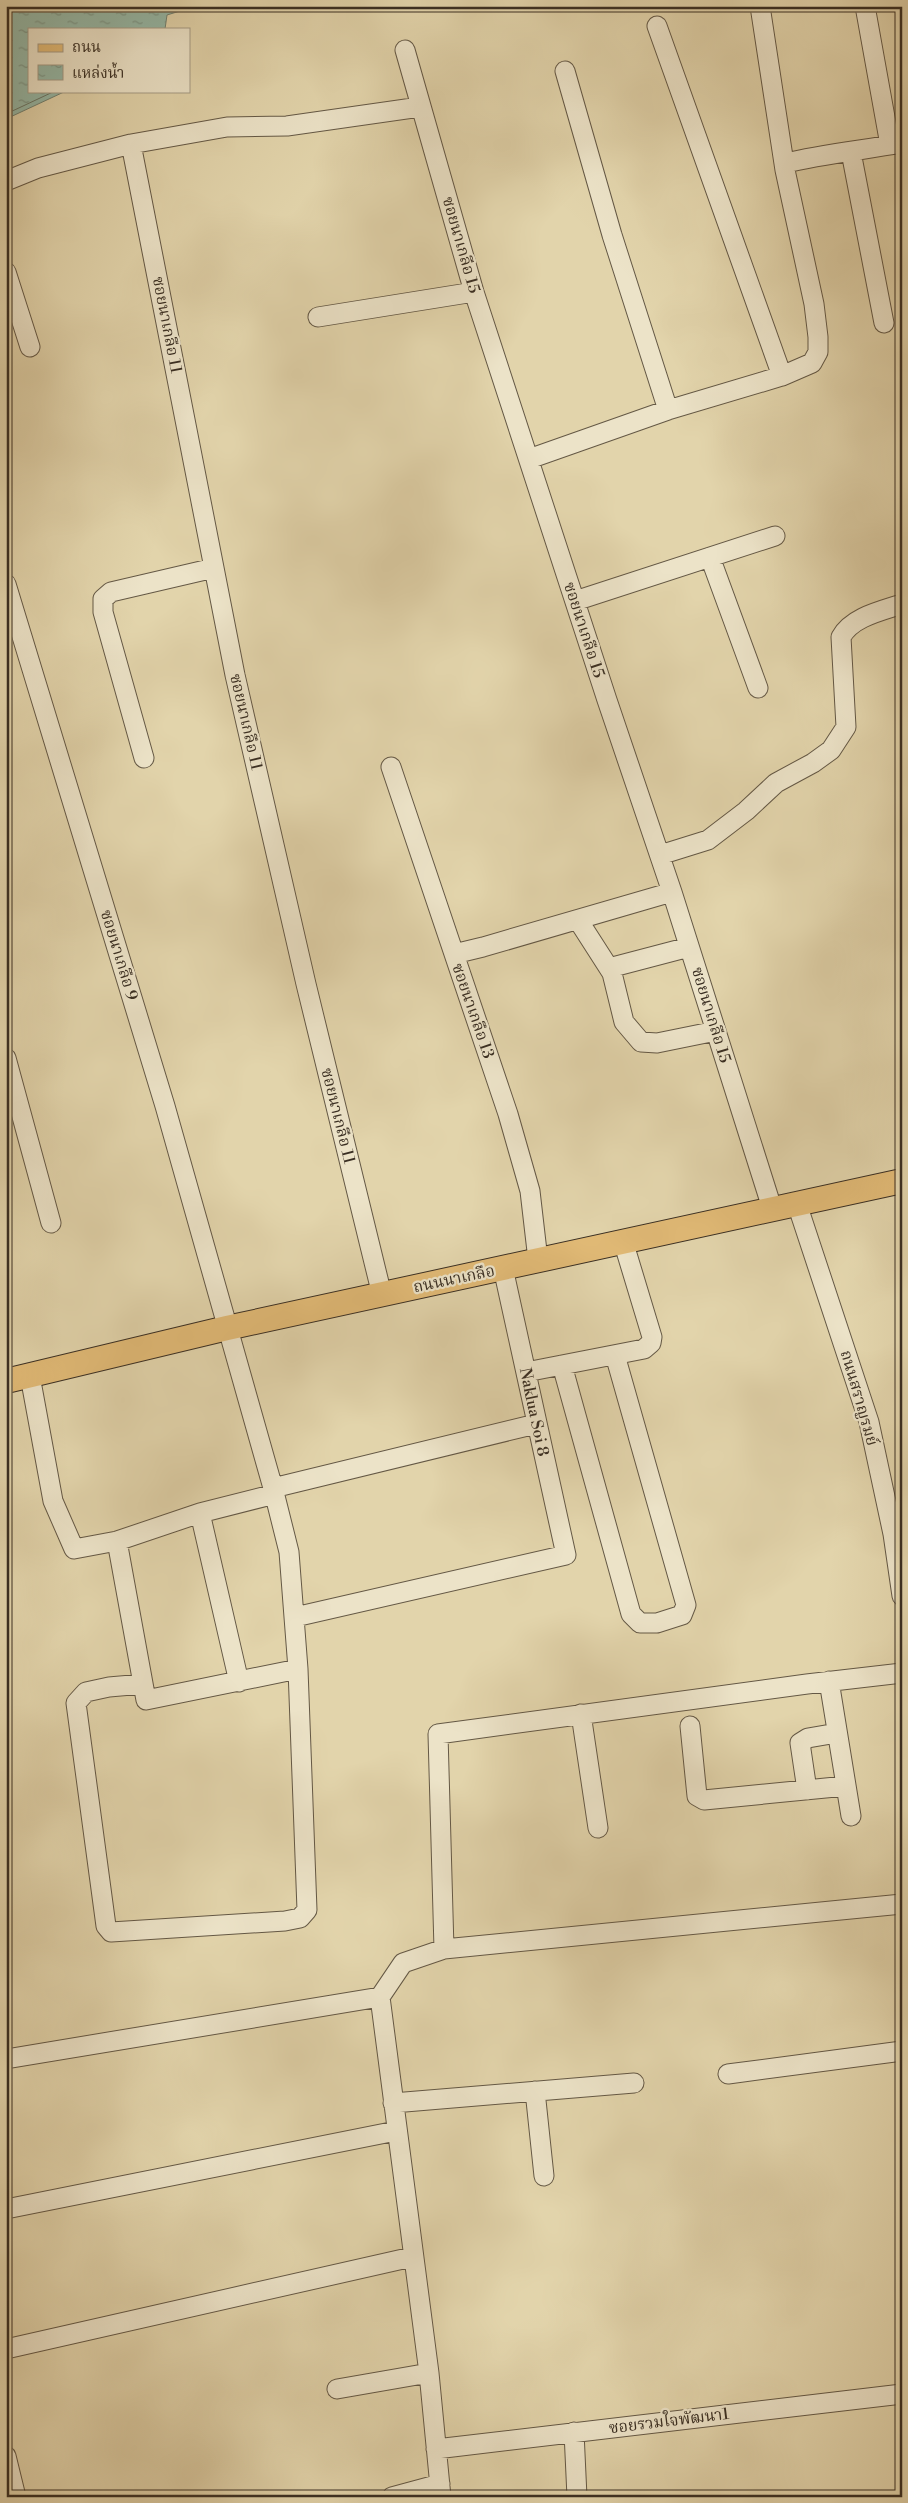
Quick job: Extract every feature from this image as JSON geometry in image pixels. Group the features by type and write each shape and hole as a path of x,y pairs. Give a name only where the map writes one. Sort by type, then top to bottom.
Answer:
{"main road":[{"name":"ถนนนาเกลือ","path":"6,1381 227,1328 902,1181"}],"street":[{"path":"529,459 668,410 782,376 812,363 818,352 818,337 785,163 760,6"},
{"path":"785,163 810,156 851,152 896,144 865,6"},
{"path":"657,26 782,376"},
{"name":"ซอยนาเกลือ 15","path":"405,50 474,292 690,947 772,1208"},
{"path":"565,71 612,235 668,410"},
{"path":"6,181 38,168 131,144 227,127 286,126 420,107"},
{"name":"ซอยนาเกลือ 11","path":"131,144 235,675 302,965 382,1294"},
{"path":"851,152 884,323"},
{"path":"6,272 30,347"},
{"path":"318,317 474,292"},
{"path":"575,601 775,536"},
{"path":"710,557 758,688"},
{"path":"144,758 103,612 104,599 111,592 214,568"},
{"name":"ซอยนาเกลือ 9","path":"6,584 165,1106 274,1491 289,1552 298,1669 308,1910 300,1918 284,1921 111,1932 103,1919 76,1703 86,1692 109,1687 143,1684"},
{"path":"660,855 708,840 776,783 813,763 831,750 846,728 841,638 846,628 866,617 902,604"},
{"name":"ซอยนาเกลือ 13","path":"391,767 508,1114 530,1191 538,1260"},
{"path":"454,954 672,892"},
{"path":"578,920 609,968 624,1022 641,1042 657,1043 716,1031"},
{"path":"609,968 690,947"},
{"path":"6,1058 52,1223"},
{"name":"ถนนสราญรมย์","path":"797,1204 869,1422 893,1534 902,1596"},
{"path":"526,1372 644,1349 651,1343 652,1337 623,1241"},
{"name":"Naklua Soi 8","path":"295,1617 566,1555 503,1268"},
{"path":"562,1365 631,1614 640,1623 657,1623 682,1614 686,1605 614,1355"},
{"path":"30,1376 53,1502 74,1549 118,1542 200,1513 274,1491 536,1424"},
{"path":"200,1513 239,1682"},
{"path":"118,1542 146,1700 298,1669"},
{"path":"444,1949 438,1734 829,1681 902,1673"},
{"path":"829,1681 851,1816"},
{"path":"581,1714 598,1828"},
{"path":"690,1726 697,1796 704,1800 846,1786"},
{"path":"807,1790 800,1743 808,1738 837,1733"},
{"path":"392,2497 441,2490 429,2373 412,2257 380,1997 403,1963 444,1949 902,1904"},
{"path":"6,2059 380,1997"},
{"path":"728,2074 902,2051"},
{"path":"393,2103 634,2083"},
{"path":"535,2091 544,2176"},
{"path":"6,2209 396,2131"},
{"path":"6,2349 412,2257"},
{"path":"337,2389 429,2373"},
{"name":"ซอยรวมใจพัฒนา1","path":"436,2449 902,2394"},
{"path":"574,2432 577,2497"},
{"path":"6,2456 16,2497"}],"water":[{"path":"6,6 196,6 167,15 165,28 28,28 28,92 64,92 6,119"}]}
